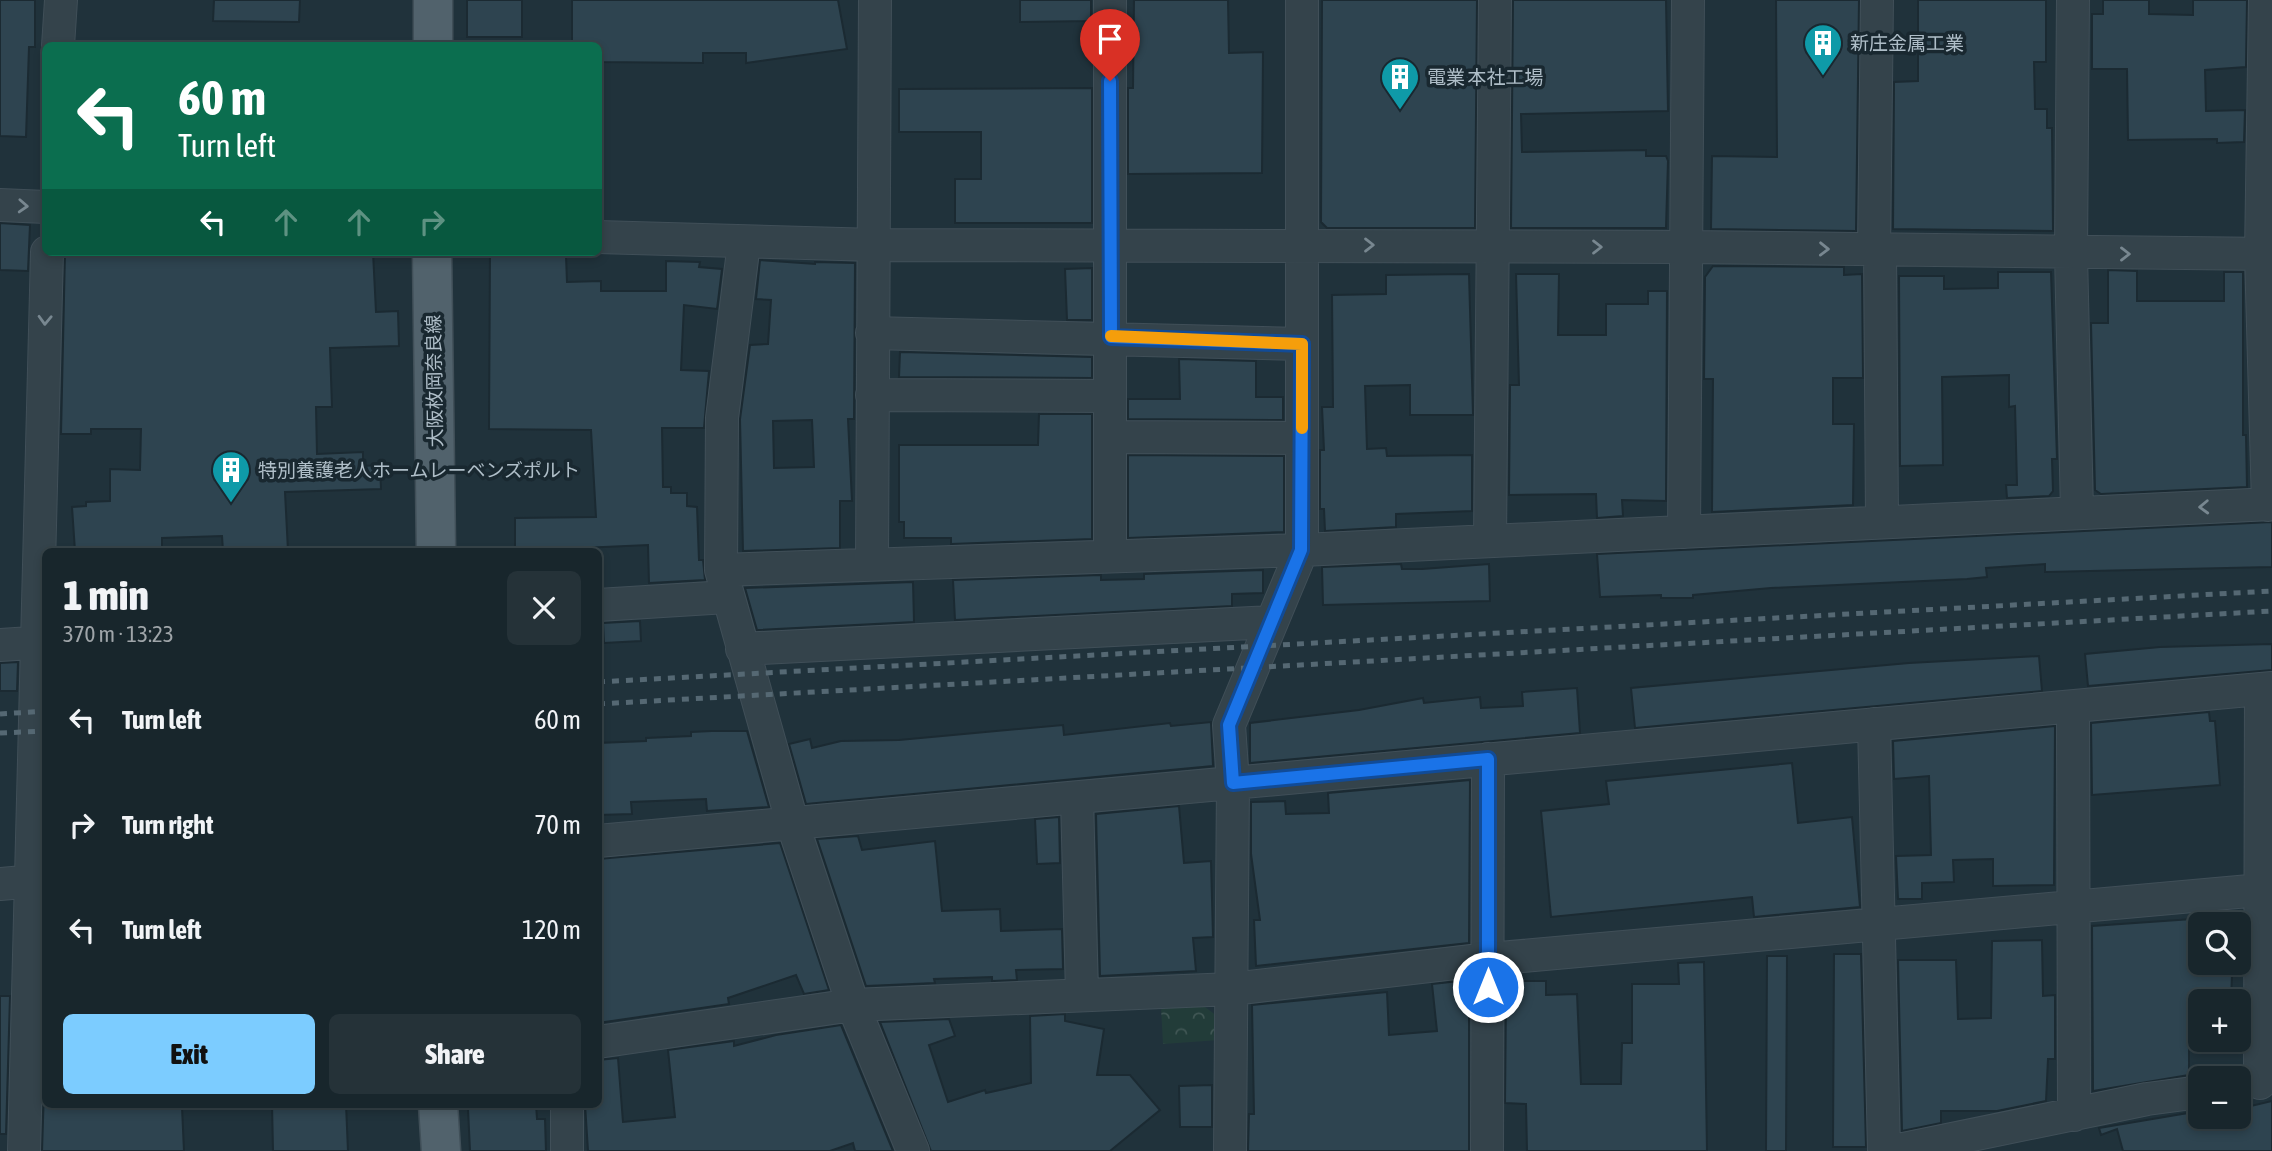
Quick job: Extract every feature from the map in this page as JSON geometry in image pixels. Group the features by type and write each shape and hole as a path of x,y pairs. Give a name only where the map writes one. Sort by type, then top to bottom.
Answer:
{"main road":[{"path":"433,0 433,42"},
{"name":"大阪枚岡奈良線","path":"432,256 436,548"},
{"path":"438,1108 441,1151"}],"street":[{"path":"58,42 61,0"},
{"path":"872,564 872,333 876,245 875,0"},
{"path":"1110,0 1111,556"},
{"path":"1230,1151 1233,783 1229,725 1301,550 1301,0"},
{"path":"1490,541 1495,246 1495,0"},
{"path":"1684,532 1688,0"},
{"path":"1877,0 1877,250 1882,521"},
{"path":"2073,0 2071,254 2077,512"},
{"path":"602,604 724,583 872,564 1301,550 2270,504 2265,0"},
{"path":"0,205 42,207"},
{"path":"602,237 876,245 1686,247 2071,254 2267,254"},
{"path":"744,243 722,418 724,583 793,825 853,1005 913,1151"},
{"path":"42,548 47,256"},
{"path":"872,333 1111,337 1302,344"},
{"path":"872,395 1111,396"},
{"path":"1111,437 1301,438"},
{"path":"24,1151 35,1031 42,578"},
{"path":"742,649 1272,622"},
{"path":"0,645 41,643"},
{"path":"602,841 2267,689 2266,889 2257,1084"},
{"path":"2073,707 2074,1115"},
{"path":"1874,724 1884,1151"},
{"path":"1487,1151 1488,759"},
{"path":"1077,798 1082,995"},
{"path":"0,884 38,881"},
{"path":"602,1041 853,1005 1232,989 1489,959 2266,889"},
{"path":"1894,1151 2188,1094"},
{"path":"567,1108 567,1151"}],"green space":[{"path":"1201,1004 1217,1016 1219,1040 1163,1044 1161,1007"}],"building":[{"path":"0,0 35,0 35,47 29,47 26,137 0,136"},
{"path":"214,0 300,0 299,22 213,21"},
{"path":"467,0 522,0 522,37 467,37"},
{"path":"572,0 838,0 847,49 746,63 746,53 703,53 703,63 602,62 602,42 572,42"},
{"path":"1020,0 1091,0 1091,21 1020,22"},
{"path":"1134,0 1228,0 1229,53 1263,52 1262,173 1128,174 1128,88 1133,88"},
{"name":"電業 本社工場","path":"1322,0 1477,0 1475,228 1327,228 1321,222"},
{"path":"1513,0 1666,0 1668,111 1521,114 1522,152 1646,150 1646,156 1666,156 1666,228 1511,228"},
{"path":"1776,0 1859,0 1856,231 1711,229 1712,156 1777,157"},
{"path":"1918,0 2046,0 2046,62 2034,62 2035,109 2047,109 2047,128 2052,128 2053,231 1893,229 1894,82 1918,81"},
{"path":"2103,0 2149,0 2149,14 2193,15 2193,0 2247,0 2246,67 2205,70 2206,111 2245,110 2244,142 2217,143 2217,139 2128,140 2127,69 2092,69 2092,14 2103,14"},
{"path":"1092,88 1092,223 955,223 955,179 981,179 981,132 899,132 899,89"},
{"path":"0,223 30,225 28,271 0,270"},
{"path":"65,256 373,256 376,312 398,311 399,346 330,348 332,407 316,407 317,454 363,452 363,466 380,465 381,489 285,492 288,548 223,548 222,536 162,538 162,548 75,548 72,507 86,506 86,502 110,501 110,469 140,470 141,429 91,429 91,434 61,434"},
{"path":"490,256 566,256 567,282 601,281 601,291 666,291 666,261 700,262 699,267 722,269 717,309 684,305 681,370 709,371 704,428 662,428 663,487 671,487 671,493 687,493 687,506 697,507 699,560 703,560 705,580 649,583 648,545 515,548 515,518 596,517 591,430 489,429"},
{"path":"760,260 815,264 855,263 854,419 848,419 852,501 840,501 840,548 743,551 740,419 750,345 768,344 771,300 756,299","holes":["812,420 814,467 774,468 773,421"]},
{"path":"1713,266 1844,267 1844,275 1862,274 1863,378 1833,378 1833,424 1854,424 1853,505 1712,512 1713,379 1704,379 1705,277"},
{"path":"1092,268 1092,320 1067,320 1065,269"},
{"path":"2108,270 2137,271 2137,301 2224,301 2224,272 2243,272 2243,435 2246,435 2247,487 2101,494 2095,490 2091,323 2108,323"},
{"path":"1998,272 2051,272 2057,459 2052,459 2053,491 2049,496 2007,498 2006,485 2017,485 2015,406 2009,407 2009,375 1942,377 1943,465 1900,466 1899,276 1944,276 1944,289 1998,288"},
{"path":"1469,274 1473,415 1410,415 1410,385 1365,386 1367,449 1386,448 1387,456 1472,455 1472,511 1396,514 1396,527 1325,531 1324,509 1320,509 1320,450 1324,450 1322,407 1333,407 1332,295 1386,294 1386,275"},
{"path":"1516,274 1559,274 1558,335 1606,335 1606,304 1648,304 1648,291 1667,291 1666,501 1622,500 1623,516 1597,518 1596,494 1509,495 1510,385 1519,385"},
{"path":"900,352 1092,357 1092,378 899,377"},
{"path":"1179,359 1256,361 1256,397 1283,397 1283,420 1128,419 1128,399 1180,399"},
{"path":"1039,414 1092,414 1092,539 951,544 951,538 904,538 904,522 899,522 899,445 1038,445"},
{"path":"1128,455 1284,456 1284,532 1128,538"},
{"path":"2272,522 2272,567 2045,572 2045,564 1986,568 1987,577 1967,579 1771,588 1693,595 1693,598 1661,598 1661,595 1600,597 1597,554"},
{"path":"1401,564 1402,569 1422,569 1489,564 1490,601 1323,605 1322,567"},
{"path":"1263,570 1263,593 1232,594 1232,606 955,620 953,580 1101,575 1101,580 1144,579 1144,574"},
{"path":"913,582 914,622 757,630 745,588"},
{"path":"640,621 641,641 604,643 603,623"},
{"path":"2272,644 2272,670 2088,686 2085,654 2160,647"},
{"path":"2039,656 2042,691 1635,728 1631,688 1909,663"},
{"path":"18,662 17,691 0,691 0,663"},
{"path":"1577,688 1580,733 1250,763 1250,723 1359,710 1423,698 1424,703 1480,697 1481,708 1523,706 1522,692"},
{"path":"2209,712 2210,721 2215,721 2220,785 2092,795 2091,723"},
{"path":"1211,722 1213,766 806,804 789,744 810,739 812,748 841,741 899,740 1063,725 1064,735 1170,723 1171,726"},
{"path":"2055,726 2054,885 1993,886 1993,859 1953,860 1954,882 1922,883 1922,899 1898,899 1896,856 1931,855 1929,776 1894,779 1893,741"},
{"path":"747,731 769,807 707,811 706,799 631,802 632,814 602,815 602,743 691,736 691,732"},
{"path":"1792,763 1798,823 1852,817 1860,907 1754,917 1752,897 1551,917 1541,811 1609,804 1606,781"},
{"path":"1470,780 1469,943 1256,966 1254,920 1260,920 1251,854 1251,802 1285,801 1286,814 1329,813 1328,793"},
{"path":"1179,806 1184,863 1211,861 1213,937 1193,938 1196,971 1100,976 1096,814"},
{"path":"1059,817 1060,863 1037,864 1035,819"},
{"path":"858,836 862,850 935,841 942,911 1000,909 1001,931 1062,929 1063,969 1016,970 1017,980 992,981 992,977 934,979 935,983 866,986 817,839"},
{"path":"780,843 829,990 804,994 796,975 728,998 729,1004 602,1022 602,859"},
{"path":"2188,919 2188,975 2232,975 2231,989 2188,989 2188,1075 2093,1091 2092,926"},
{"path":"2042,940 2043,996 2055,995 2055,1059 2048,1059 2046,1101 1997,1111 1941,1111 1941,1123 1902,1131 1898,960 1956,960 1958,1019 1991,1018 1992,941"},
{"path":"1834,954 1861,954 1866,1147 1833,1147"},
{"path":"1767,956 1787,956 1786,1151 1766,1151"},
{"path":"1704,962 1707,1151 1527,1151 1526,1104 1505,1103 1506,996 1509,996 1509,981 1546,981 1546,995 1577,994 1581,1084 1621,1084 1622,1043 1632,1043 1632,984 1679,984 1678,963"},
{"path":"1469,980 1469,1151 1248,1151 1249,1114 1254,1114 1252,1005 1387,992 1389,1035 1437,1031 1432,984"},
{"path":"0,996 10,996 6,1134 0,1134"},
{"path":"1065,1014 1065,1021 1104,1029 1097,1075 1130,1075 1160,1110 1110,1151 931,1151 880,1022 949,1019 955,1036 929,1045 948,1102 985,1090 986,1093 1031,1083 1030,1016"},
{"path":"841,1025 893,1151 855,1151 853,1143 830,1151 588,1151 585,1108 602,1108 602,1060 618,1058 623,1122 675,1117 668,1050 734,1041 734,1046 776,1035"},
{"path":"1212,1085 1212,1127 1180,1127 1179,1086"},
{"path":"2272,1101 2272,1151 2123,1151 2117,1129 2101,1135 2099,1128 2188,1113 2188,1129 2251,1129 2251,1106"},
{"path":"43,1108 182,1108 184,1151 42,1151"},
{"path":"272,1108 346,1108 348,1151 273,1151"},
{"path":"536,1108 537,1119 545,1119 546,1151 470,1151 468,1109"}],"railway":[{"path":"602,682 2272,591"},
{"path":"602,704 2272,611"},
{"path":"0,714 42,711"},
{"path":"0,733 42,731"}],"slow traffic":[{"path":"1111,336 1302,344 1302,428"}],"place":[{"name":"新庄金属工業","path":"1823,77"},
{"name":"電業 本社工場","path":"1400,111"},
{"name":"特別養護老人ホームレーベンズポルト","path":"231,504"}],"route":[{"path":"1110,81 1111,337 1302,344 1301,550 1229,725 1233,783 1488,759 1488,987"}]}
